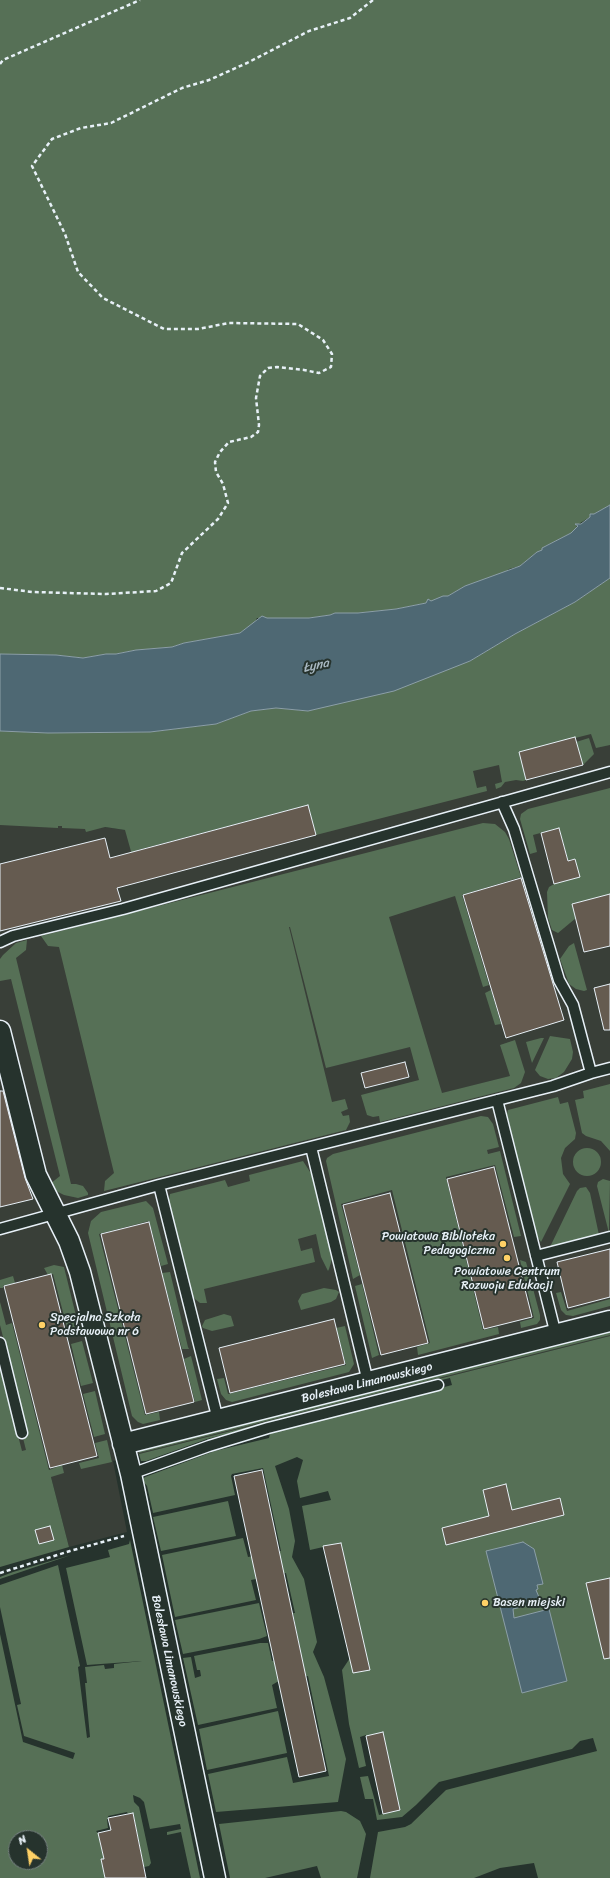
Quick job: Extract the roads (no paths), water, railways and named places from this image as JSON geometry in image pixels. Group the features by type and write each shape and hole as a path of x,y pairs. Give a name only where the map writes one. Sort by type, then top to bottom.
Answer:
{"street":[{"name":"Bolesława Limanowskiego","path":"0,1031 36,1175 69,1241 80,1272 131,1474 215,1878"},
{"name":"Bolesława Limanowskiego","path":"123,1444 610,1321"}],"lane":[{"path":"0,942 13,936 123,909 610,772"},
{"path":"502,802 514,829 559,980 573,1005 591,1073"},
{"path":"0,1229 159,1185 553,1086 610,1068"},
{"path":"497,1100 556,1335"},
{"path":"311,1147 368,1382"},
{"path":"159,1185 218,1420"},
{"path":"536,1256 610,1237"},
{"path":"0,1343 22,1433"},
{"path":"131,1474 209,1446 261,1430 438,1385"}],"water":[{"name":"Łyna","path":"610,505 610,578 575,602 515,634 470,661 394,691 308,711 276,708 251,711 216,724 150,732 48,733 0,731 0,654 56,655 83,658 136,650 172,647 184,643 240,633 262,616 267,618 309,618 335,613 358,613 396,609 426,603 428,599 431,601 443,596 448,596 465,586 520,566 537,552 542,550 542,548 571,533 578,526 575,524 581,524 590,517 590,514 594,514"},
{"path":"523,1542 534,1549 543,1584 537,1585 538,1589 536,1590 541,1602 513,1609 514,1618 549,1609 567,1681 522,1693 486,1551"}],"place":[{"name":"Powiatowa Biblioteka Pedagogiczna","path":"503,1244"},
{"name":"Powiatowe Centrum Rozwoju Edukacji","path":"507,1258"},
{"name":"Specjalna Szkoła Podstawowa nr 6","path":"42,1325"},
{"name":"Basen miejski","path":"485,1603"}]}
